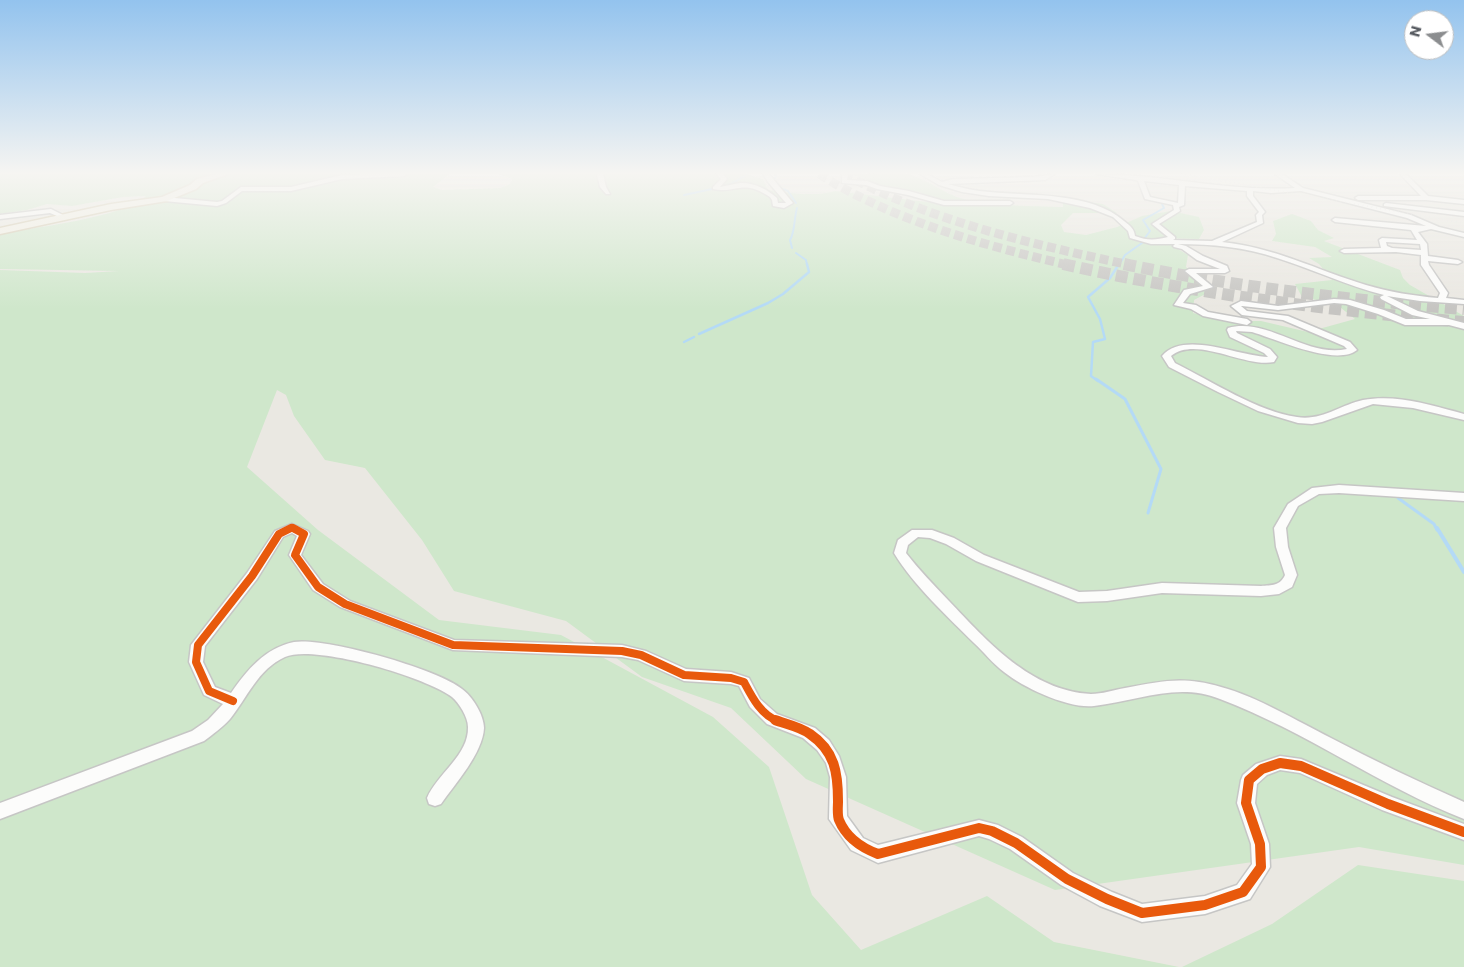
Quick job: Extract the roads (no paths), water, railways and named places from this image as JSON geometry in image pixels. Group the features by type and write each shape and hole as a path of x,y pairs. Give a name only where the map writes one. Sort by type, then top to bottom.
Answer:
{"main road":[{"path":"0,231 54,219"}],"street":[{"path":"1120,219 1131,230 1132,237 1144,241 1214,243 1272,252 1331,276 1377,291 1409,297 1464,302"},
{"path":"1159,242 1173,238 1155,224 1163,219"},
{"path":"1214,243 1260,223 1259,219"},
{"path":"1414,219 1428,228"},
{"path":"1335,220 1428,228 1464,236"},
{"path":"1428,228 1414,231 1423,242 1425,265 1429,274 1444,293 1442,299"},
{"path":"1393,251 1384,247 1382,240 1423,242"},
{"path":"1159,242 1158,244 1184,247 1200,258 1224,268 1225,271 1189,271 1209,287 1187,292 1178,305 1193,308 1206,314 1248,322 1274,330 1293,339 1292,342"},
{"path":"1344,251 1393,251 1458,262"},
{"path":"1377,291 1380,296 1394,301 1415,313 1464,326"},
{"path":"1449,322 1405,322 1381,312 1347,302 1324,302 1278,308 1247,303 1235,304 1238,309 1245,313 1285,318 1347,344 1354,350 1344,353 1330,352 1255,330 1236,327 1230,330 1233,335 1267,351 1273,357 1271,360 1193,347 1177,348 1168,352 1166,356 1172,365 1236,398 1276,414 1296,419 1312,421 1364,403 1376,401 1424,406 1464,417"},
{"path":"1464,497 1339,489 1310,493 1294,504 1280,528 1282,547 1291,575 1287,584 1279,589 1261,592 1162,588 1107,596 1078,597 980,558 950,541 932,534 916,533 902,543 900,553 909,566 959,620 1009,668 1035,684 1061,694 1092,700 1175,685 1198,687 1222,693 1272,715 1377,770 1464,811"},
{"path":"233,701 209,691 196,662 198,645 252,576 279,534 292,528 304,534 295,554 318,587 345,604 453,645 622,651 641,655 684,675 730,678 744,682 756,703 772,719 809,733 823,745 833,761 838,777 838,819 857,844 878,854 980,828 992,831 1016,843 1067,879 1107,899 1142,913 1205,905 1243,892 1261,867 1260,844 1246,804 1249,780 1262,769 1280,763 1301,766 1388,804 1464,832"},
{"path":"0,811 198,736 214,725 260,665 274,655 296,647 314,646 370,660 436,680 458,694 474,717 476,727 473,740 463,759 435,798"}],"waterway":[{"path":"792,248 790,240 795,219"},
{"path":"1144,239 1150,231 1143,220 1145,219"},
{"path":"1119,265 1125,255 1142,243"},
{"path":"796,253 806,260 807,265"},
{"path":"699,334 768,303 783,294 809,272 807,264"},
{"path":"1098,381 1091,376 1093,342 1105,339 1100,319 1088,297 1110,278 1119,264"},
{"path":"684,342 694,337"},
{"path":"1096,379 1125,399 1161,469 1148,513"},
{"path":"1398,498 1434,524 1437,530"},
{"path":"1437,528 1464,572"}],"tunnel":[{"path":"911,219 972,240 1068,265"},
{"path":"951,219 1020,240 1130,265"},
{"path":"1063,264 1112,275 1262,300 1464,322"},
{"path":"1124,264 1293,292 1464,309"}],"railway":[{"path":"1442,219 1464,223"}]}
